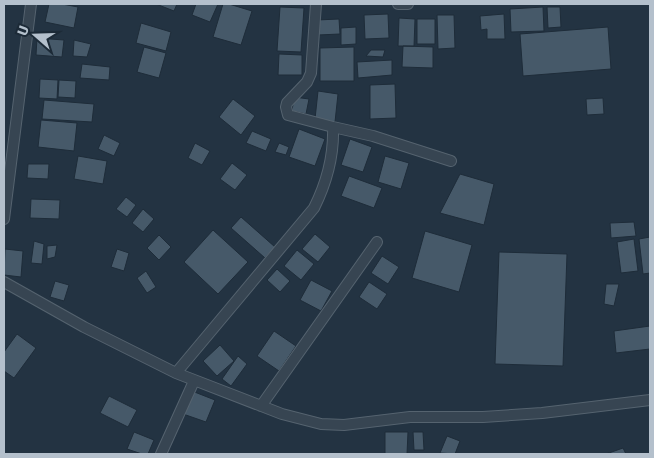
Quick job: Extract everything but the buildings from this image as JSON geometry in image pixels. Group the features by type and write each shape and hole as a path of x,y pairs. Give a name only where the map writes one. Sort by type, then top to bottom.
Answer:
{"street":[{"path":"4,219 30,4"},
{"path":"316,4 312,73 307,82 287,103 287,112 292,117 373,136 451,161"},
{"path":"398,4 408,4"},
{"path":"176,373 314,208 324,185 331,159 333,127"},
{"path":"261,406 377,242"},
{"path":"4,282 84,328 176,373 261,406 321,424 344,425 410,417 483,417 542,413 650,400"},
{"path":"161,454 194,381"}]}
